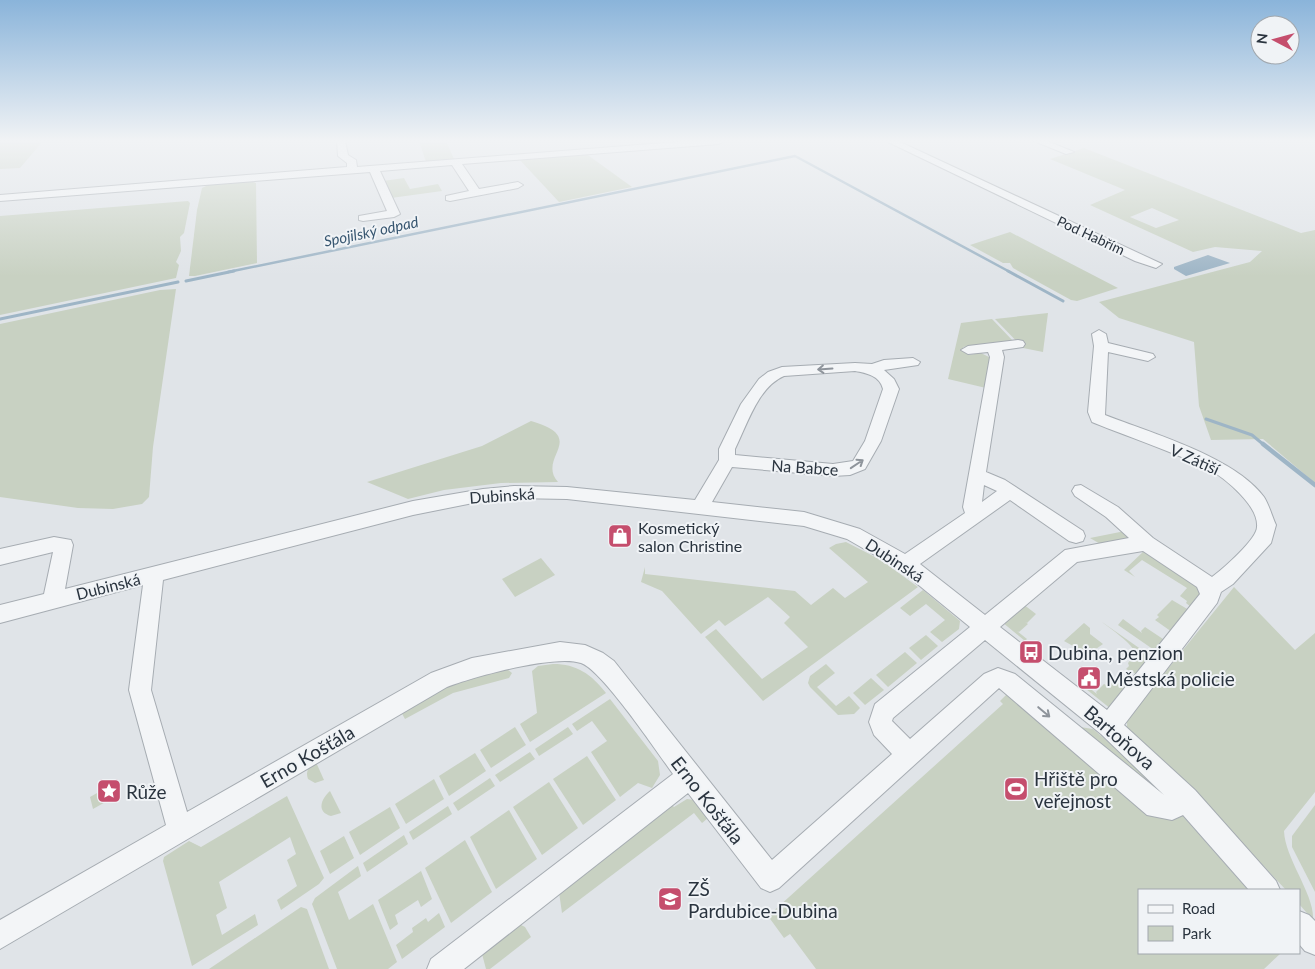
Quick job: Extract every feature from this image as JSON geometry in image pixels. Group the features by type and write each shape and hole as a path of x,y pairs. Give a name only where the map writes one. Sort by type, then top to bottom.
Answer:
{"street":[{"path":"0,198 148,186"},
{"path":"363,218 394,214 382,186"},
{"path":"471,186 476,193"},
{"path":"450,198 512,186"},
{"name":"Pod Habřím","path":"988,186 1139,258 1156,264"},
{"name":"V Zátiší","path":"1148,357 1100,340 1096,412 1098,418 1216,466 1244,486 1262,508 1267,525 1264,538 1226,578 1217,585 1209,587"},
{"path":"968,350 1018,344"},
{"path":"975,516 972,510 997,357 993,347"},
{"path":"701,507 720,471 729,460 725,456 727,449 761,386 771,376 782,372 855,366 874,369 884,364 913,362"},
{"name":"Na Babce","path":"729,460 832,470 849,469 859,465 867,454 891,389 889,382 874,369"},
{"path":"977,474 995,481 1076,536"},
{"path":"1081,490 1112,512 1146,543 1198,577 1209,587 1210,597 1109,726"},
{"path":"906,564 1010,491"},
{"name":"Dubinská","path":"0,614 413,508 484,495 551,492 785,516 822,524 860,538 906,564 984,626"},
{"path":"909,755 882,727 880,722 883,712 984,626 1075,554 1146,543"},
{"path":"0,556 54,544 64,544 53,600"},
{"path":"154,574 140,690 180,830"},
{"name":"Bartoňova","path":"984,626 1146,758 1186,799 1266,889"},
{"name":"Erno Košťála","path":"0,935 439,680 472,668 560,651 573,651 590,656 606,668 770,879 992,681 998,678 1006,681 1156,806 1172,808 1186,799"},
{"path":"440,969 690,776"},
{"path":"1300,926 1315,941"}],"green space":[{"path":"206,186 256,186 257,263 189,276 197,210 202,188"},
{"path":"385,186 408,186 410,189 439,186 442,191 391,198"},
{"path":"544,186 632,187 559,202"},
{"path":"1116,186 1182,186 1301,233 1315,230 1315,483 1263,439 1211,440 1199,406 1194,342 1119,318 1099,302 1250,262 1262,251 1215,247 1193,252 1090,205 1125,190","holes":["1152,208 1179,220 1156,228 1130,217"]},
{"path":"188,201 190,203 184,233 180,237 181,251 176,262 179,265 176,278 0,315 0,216"},
{"path":"1010,232 1118,288 1077,301 1071,300 1013,268 1010,263 1003,263 970,245"},
{"path":"176,289 153,447 149,497 142,504 113,509 78,508 0,497 0,324 160,290"},
{"path":"1048,313 1043,352 1023,348 995,319"},
{"path":"992,319 1013,341 963,347 969,355 981,353 991,358 986,388 948,379 961,323"},
{"path":"531,421 548,427 557,434 560,441 553,464 553,473 558,482 501,483 444,490 408,499 367,482 482,446"},
{"path":"1125,531 1134,541 1102,545 1090,538"},
{"path":"846,542 881,560 918,587 763,701 705,637 716,629 762,679 808,647 784,623 790,617 768,597 725,626 719,620 701,634 662,591 641,582 645,567 645,574 795,591 811,605 833,588 845,598 868,582 829,548"},
{"path":"1144,551 1198,588 1201,594 1191,607 1180,596 1187,588 1142,560 1129,571 1135,577 1124,570"},
{"path":"541,558 555,575 515,597 502,579"},
{"path":"1234,587 1295,650 1315,633 1315,792 1284,831 1289,853 1309,899 1313,920 1300,905 1300,889 1285,889 1186,783 1127,727 1127,719"},
{"path":"923,590 960,621 959,629 942,642 930,632 945,620 926,604 910,616 900,608"},
{"path":"1172,600 1189,610 1172,632 1155,620 1159,617 1157,615"},
{"path":"1023,604 1036,614 1027,623 1025,622 1028,624 1019,632 1017,631 1027,639 1025,641 1002,622"},
{"path":"1123,619 1142,633 1141,631 1145,627 1166,641 1157,652 1118,625"},
{"path":"1102,622 1152,657 1138,675 1126,669 1129,666 1128,663 1136,654 1134,650"},
{"path":"1084,623 1090,628 1090,634 1103,644 1093,651 1090,649 1092,651 1088,656 1092,659 1089,661 1073,646 1064,641"},
{"path":"926,635 938,646 921,660 909,648"},
{"path":"905,652 917,663 888,687 876,675"},
{"path":"562,664 583,671 595,680 606,693 530,742 520,724 537,713 532,671 538,666"},
{"path":"826,664 835,673 817,687 836,706 849,696 860,708 854,714 838,715 810,687 808,683 810,676"},
{"path":"507,669 512,673 509,678 453,693 405,719 400,710 448,684"},
{"path":"1116,677 1127,687 1111,709 1081,685 1083,683 1097,694 1096,692 1104,684 1108,686 1106,684 1110,680 1112,682"},
{"path":"871,678 884,690 865,705 853,693"},
{"name":"Hřiště pro veřejnost","path":"1007,694 1181,814 1247,889 1138,889 1138,954 1280,954 1264,969 816,969 790,934 784,938 768,916 1003,704 1000,701"},
{"path":"610,699 658,761 660,775 652,788 638,783 620,797 591,752 607,741 592,721 577,731 572,724"},
{"path":"515,727 526,745 491,768 480,750"},
{"path":"568,727 573,734 539,756 535,749"},
{"path":"1080,727 1093,729 1139,768 1172,804"},
{"path":"530,752 535,759 500,782 495,775"},
{"path":"475,753 486,771 449,796 439,776"},
{"path":"587,756 616,800 583,825 553,779"},
{"path":"315,760 324,780 315,783 308,779 307,771"},
{"path":"490,778 495,786 458,811 453,803"},
{"path":"434,779 444,799 406,824 395,804"},
{"path":"549,782 578,828 542,855 513,807"},
{"path":"113,784 116,796 93,809 90,797"},
{"path":"330,791 341,813 331,816 323,812 322,808 322,801"},
{"path":"287,796 324,878 319,884 281,910 277,900 297,886 287,860 296,854 290,837 219,882 227,908 216,915 222,935 255,914 258,925 192,966 163,861 164,857 189,841 201,847"},
{"path":"687,799 694,800 708,818 702,823 694,813 562,913 559,892 671,804 674,807"},
{"path":"1315,805 1315,892 1292,847 1292,836"},
{"path":"448,806 452,814 413,840 409,832"},
{"path":"390,807 400,828 360,855 349,832"},
{"path":"509,810 537,859 496,889 470,837"},
{"path":"404,835 408,844 367,872 363,863"},
{"path":"344,836 354,858 330,874 320,851"},
{"path":"465,840 492,892 451,923 425,868"},
{"path":"358,866 361,876 338,892 349,920 373,904 397,962 388,969 337,969 312,904 315,898"},
{"path":"421,871 432,899 421,907 418,900 395,915 398,924 390,930 378,900"},
{"path":"301,907 307,909 329,969 209,969"},
{"path":"439,913 445,927 402,959 396,945 413,932 412,928 426,918 428,922"},
{"path":"519,924 525,927 531,937 490,969 486,969 482,954"}],"water":[{"path":"1208,255 1230,263 1186,276 1174,269 1174,267"}],"waterway":[{"name":"Spojilský odpad","path":"228,272 647,186"},
{"name":"Spojilský odpad","path":"851,186 1010,272"},
{"name":"Spojilský odpad","path":"186,281 234,271"},
{"path":"1008,271 1063,301"},
{"name":"Spojilský odpad","path":"0,319 178,282"},
{"path":"1206,419 1252,435 1264,445"},
{"path":"1263,444 1315,485"}],"place":[{"name":"Kosmetický salon Christine","path":"620,536"},
{"name":"Dubina, penzion","path":"1031,652"},
{"name":"Městská policie","path":"1089,678"},
{"name":"Hřiště pro veřejnost","path":"1016,789"},
{"name":"Růže","path":"109,791"},
{"name":"ZŠ Pardubice-Dubina","path":"670,899"}]}
